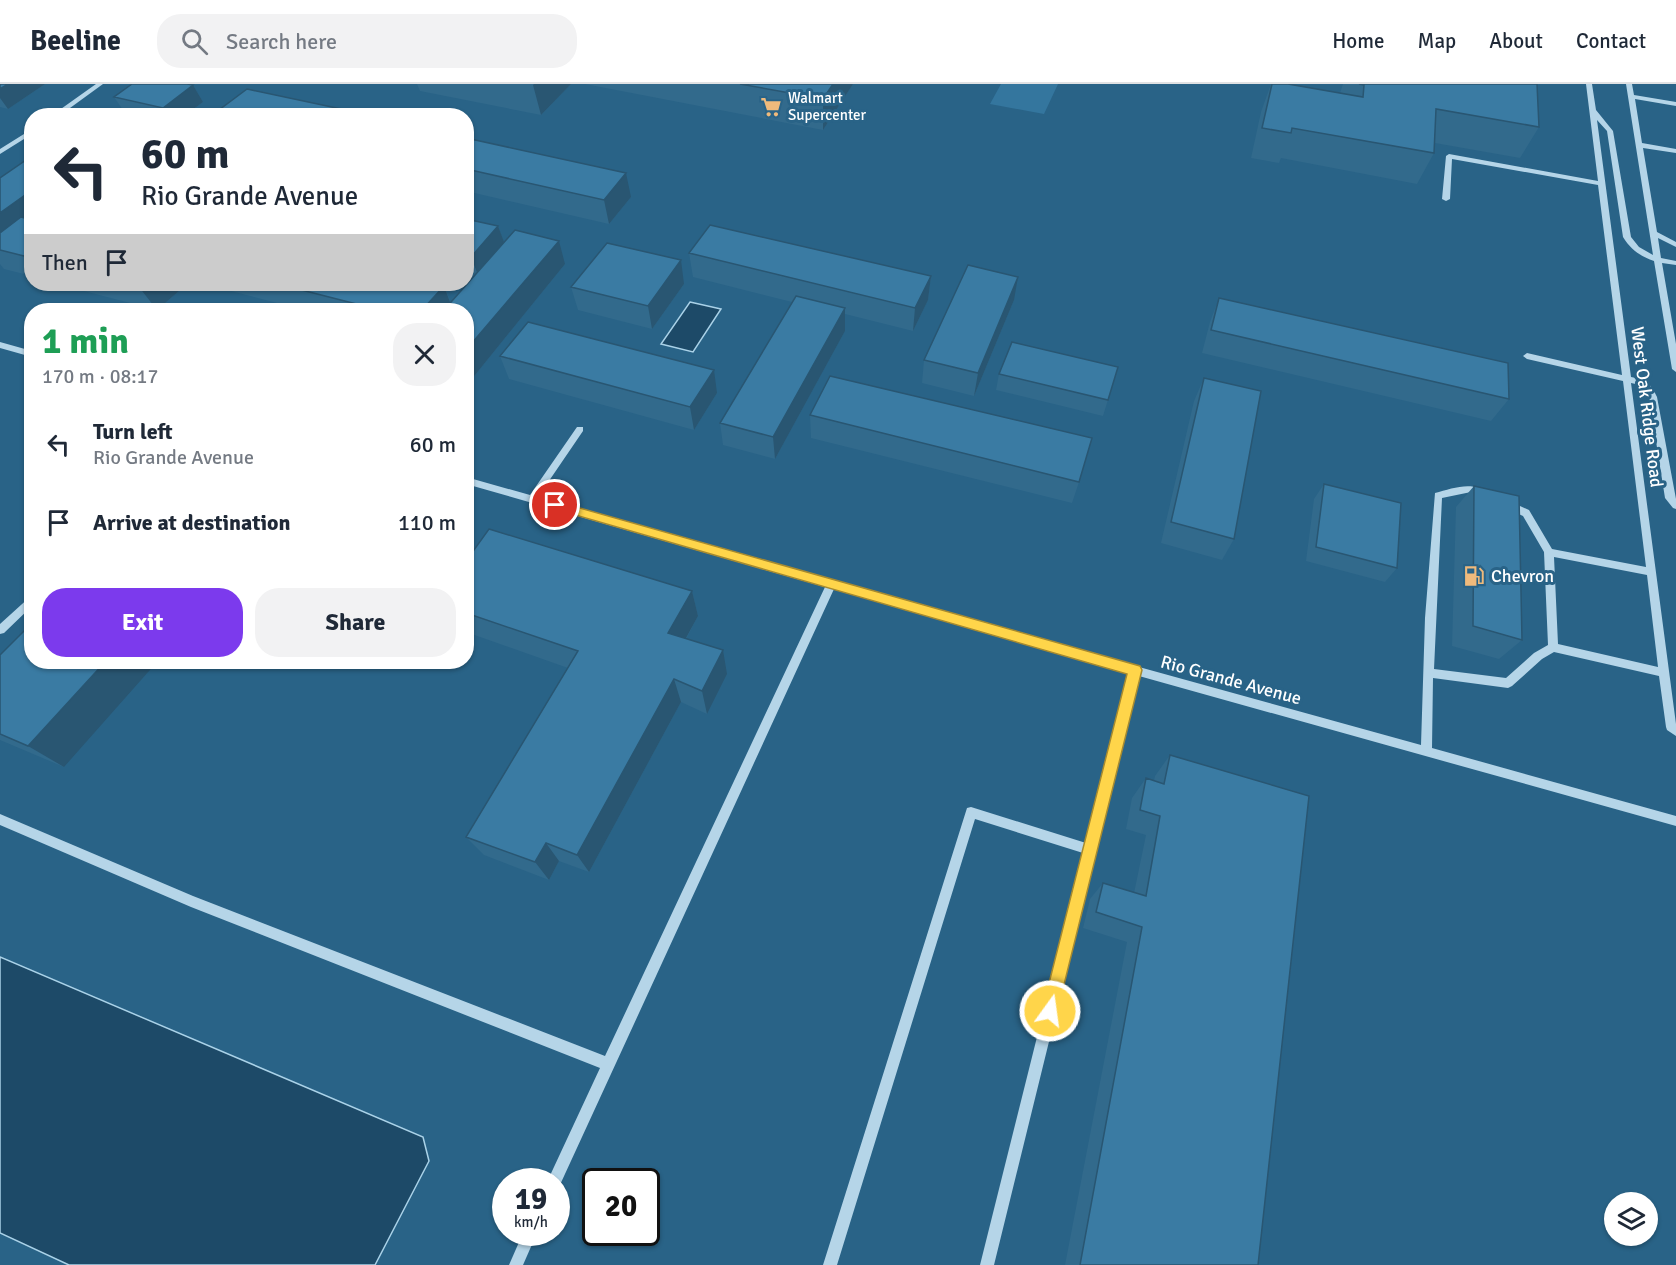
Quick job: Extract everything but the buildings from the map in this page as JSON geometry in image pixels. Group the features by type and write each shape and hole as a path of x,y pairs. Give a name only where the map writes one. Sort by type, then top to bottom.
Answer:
{"street":[{"path":"66,108 100,84"},
{"name":"West Oak Ridge Road","path":"1589,84 1671,727 1676,731"},
{"name":"West Oak Ridge Road","path":"1629,84 1676,369"},
{"path":"1631,96 1676,104"},
{"path":"1592,110 1610,131 1627,237 1632,247 1640,254 1676,263"},
{"path":"0,152 24,136"},
{"path":"1640,144 1676,151"},
{"path":"1446,200 1449,156 1602,184"},
{"path":"1653,232 1676,246"},
{"path":"0,345 24,352"},
{"path":"1527,356 1627,378 1641,382 1649,388 1653,397 1670,498 1676,505"},
{"path":"532,499 580,429"},
{"name":"Rio Grande Avenue","path":"474,482 831,585 1676,821"},
{"path":"1426,751 1430,618 1438,495 1472,488 1526,513 1549,552 1553,647"},
{"path":"1549,552 1651,572"},
{"path":"560,1168 831,585"},
{"path":"0,630 24,606"},
{"path":"1429,673 1509,683 1538,656 1553,647 1664,673"},
{"path":"987,1265 1135,670"},
{"path":"830,1265 971,812 1090,850"},
{"path":"0,819 191,901 608,1064"},
{"path":"516,1265 524,1246"}],"shaded area":[{"path":"1001,84 1058,84 1044,114 990,104"},
{"path":"690,302 721,309 693,352 661,344"},
{"path":"0,957 423,1137 429,1161 375,1265 69,1265 0,1233"}],"place":[{"name":"Walmart Supercenter","path":"771,107"},
{"name":"Chevron","path":"1474,576"}],"route":[{"path":"555,505 1135,670 1050,1011"}]}
